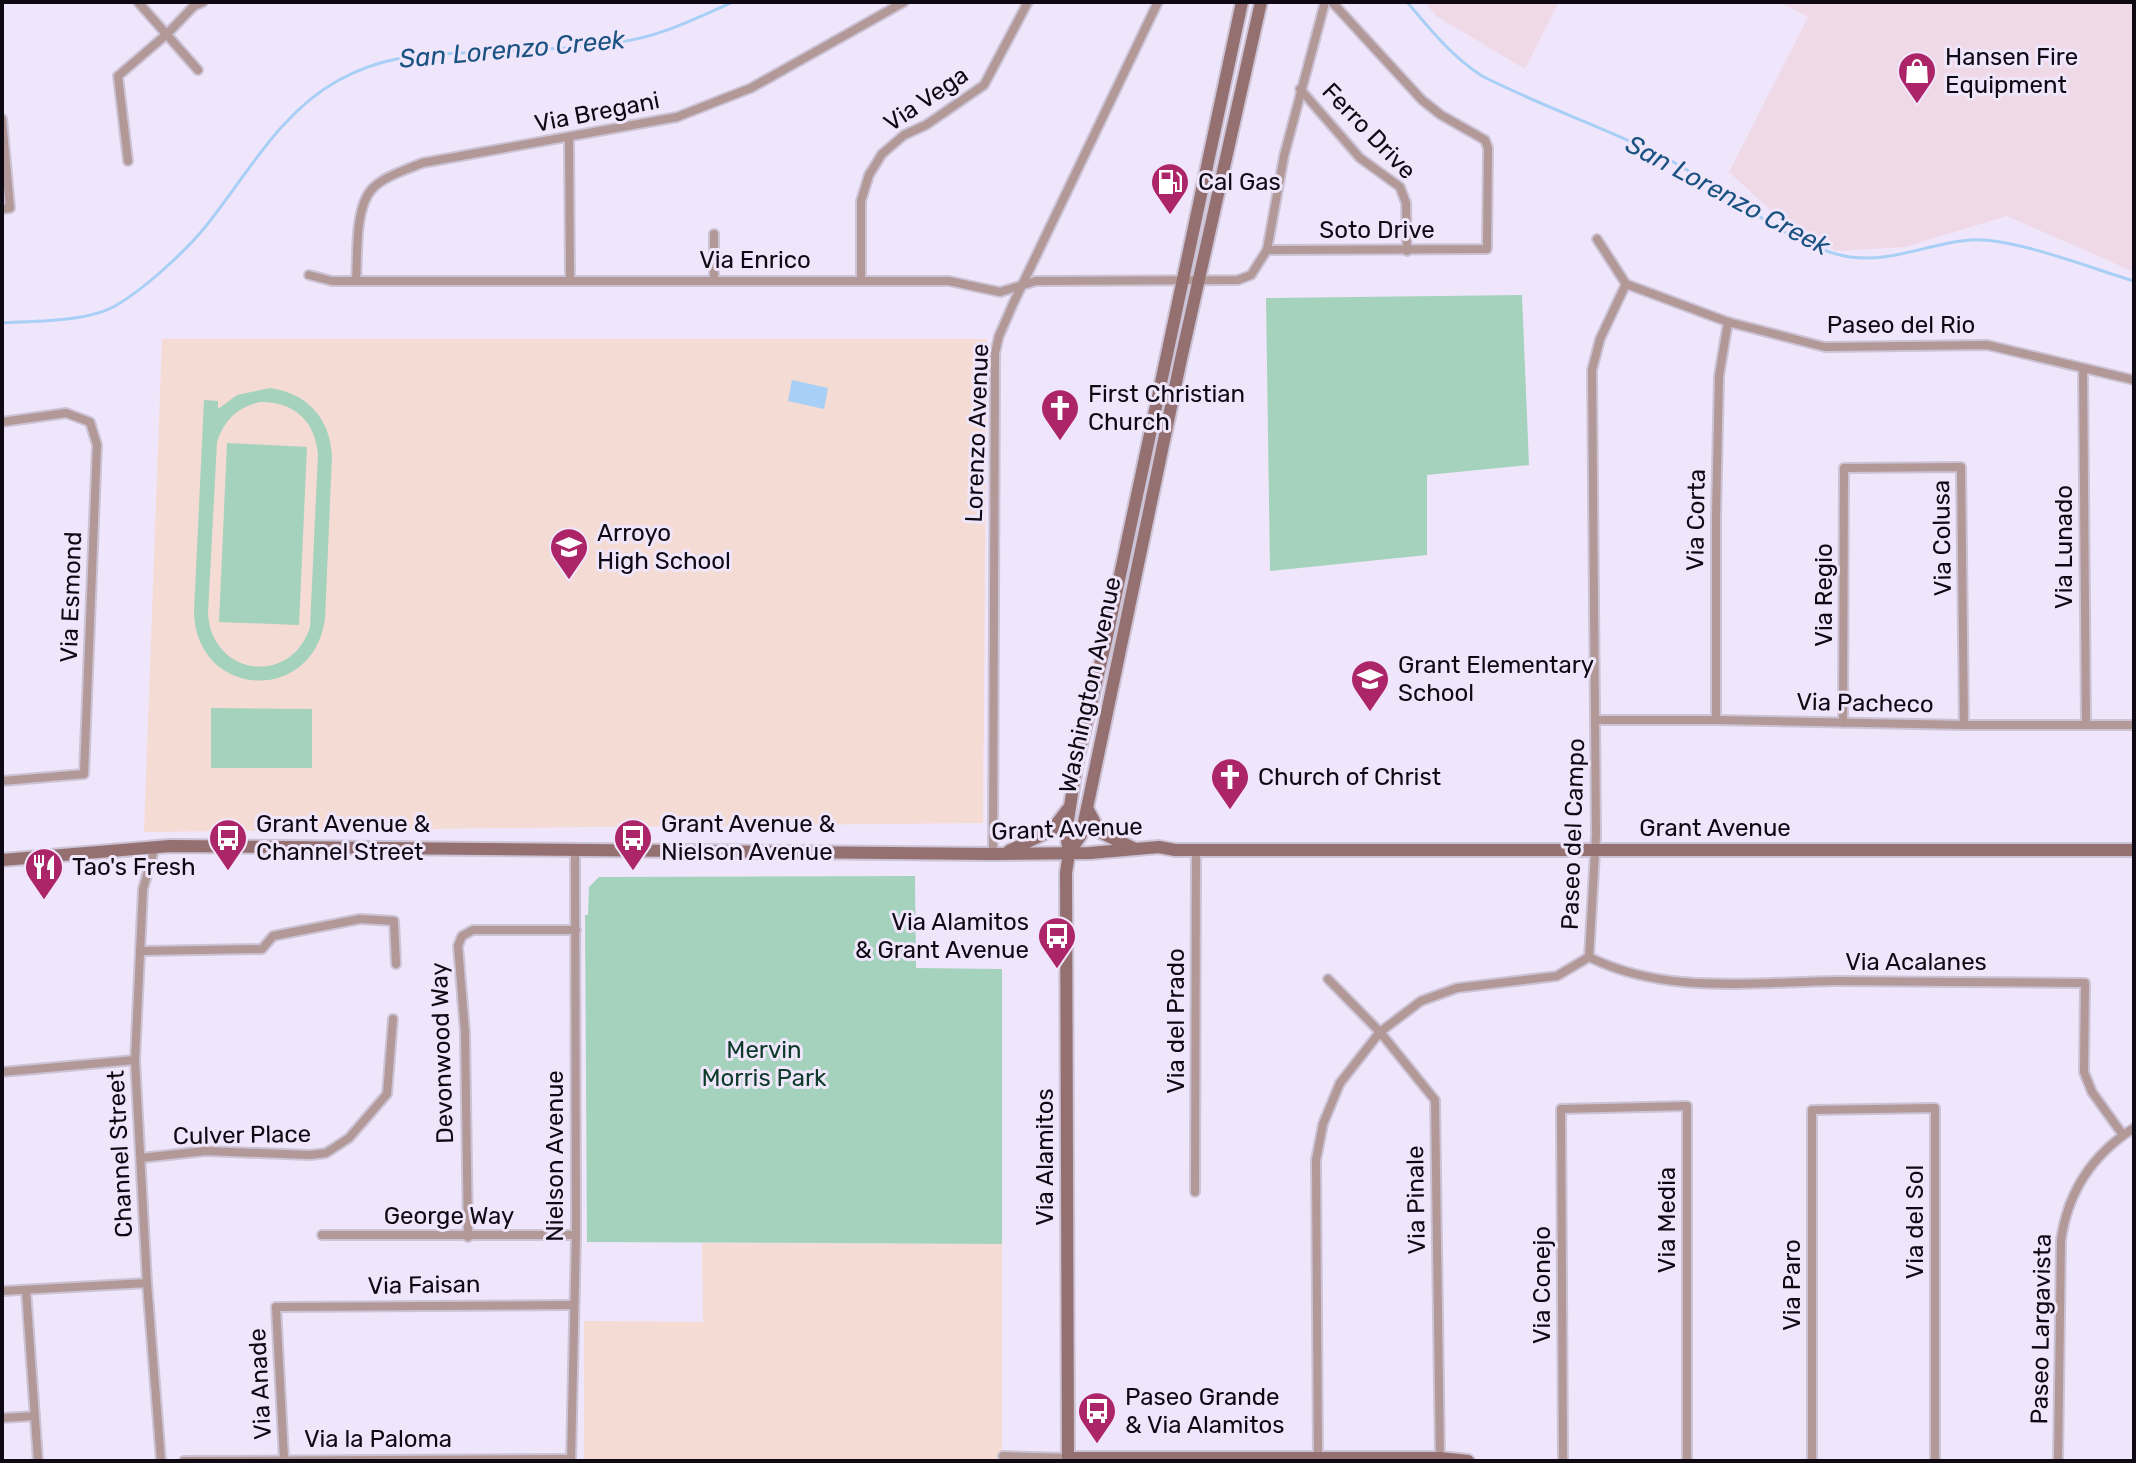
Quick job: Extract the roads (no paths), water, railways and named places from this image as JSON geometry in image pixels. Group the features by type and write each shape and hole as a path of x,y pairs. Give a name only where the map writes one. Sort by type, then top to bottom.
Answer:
{"main road":[{"name":"Washington Avenue","path":"1069,853 1066,835 1077,761 1103,654 1242,2"},
{"name":"Washington Avenue","path":"1069,853 1081,835 1198,281 1261,2"},
{"path":"998,854 1052,830 1071,803"},
{"path":"1087,808 1097,830 1136,849"},
{"name":"Grant Avenue","path":"2,860 155,847 998,854 1136,849 2134,850"},
{"name":"Via Alamitos","path":"1068,1459 1066,873 1069,853"},
{"path":"1068,1459 1468,1461"}],"street":[{"path":"138,2 198,70"},
{"path":"128,161 118,76 194,6 203,2"},
{"name":"Via Bregani","path":"356,281 360,215 371,190 396,174 422,163 569,139 677,117 751,88 904,2"},
{"name":"Via Vega","path":"861,280 861,201 869,175 882,154 904,135 926,125 984,85 1028,2"},
{"name":"Lorenzo Avenue","path":"998,854 995,353 999,336 1021,287 1158,2"},
{"path":"1267,250 1284,156 1325,2"},
{"name":"Soto Drive","path":"1267,250 1487,249 1488,148 1485,140 1441,115 1422,100 1332,2"},
{"name":"Ferro Drive","path":"1300,89 1360,158 1400,187 1406,203 1407,251"},
{"path":"2,119 6,208"},
{"path":"569,139 570,279"},
{"path":"714,234 714,281"},
{"path":"1597,239 1626,284"},
{"name":"Via Enrico","path":"309,275 332,281 949,281 1000,292 1036,281 1238,280 1250,276 1267,250"},
{"name":"Paseo del Rio","path":"1626,284 1728,322 1825,347 1987,345 2134,380"},
{"name":"Paseo del Campo","path":"1318,1459 1316,1160 1323,1124 1340,1083 1380,1032 1421,1001 1457,988 1557,976 1589,957 1595,850 1596,720 1592,370 1600,339 1626,284"},
{"name":"Via Corta","path":"1716,720 1719,376 1728,322"},
{"name":"Via Lunado","path":"2083,368 2086,725"},
{"name":"Via Esmond","path":"2,422 66,413 90,422 97,445 84,774 2,781"},
{"name":"Via Colusa","path":"1844,468 1961,467 1964,725"},
{"name":"Via Regio","path":"1843,723 1844,468"},
{"name":"Via Pacheco","path":"1596,720 2134,725"},
{"name":"Channel Street","path":"155,847 144,876 135,1060 147,1283 163,1461"},
{"name":"Via del Prado","path":"1195,1192 1196,850"},
{"name":"Nielson Avenue","path":"571,1460 572,1305 576,1235 575,852"},
{"path":"142,951 262,949 273,936 360,919 394,921 396,964"},
{"name":"Devonwood Way","path":"468,1237 465,1032 458,946 462,936 473,930 576,930"},
{"name":"Via Acalanes","path":"1589,957 1646,977 1689,984 1835,981 2085,983 2084,1072 2092,1092 2123,1135"},
{"name":"Via Pinale","path":"1328,979 1380,1032 1435,1100 1440,1459"},
{"name":"Culver Place","path":"141,1158 205,1151 326,1153 349,1138 387,1094 393,1019"},
{"path":"2,1072 135,1060"},
{"name":"Via Media","path":"1561,1109 1687,1106 1687,1461"},
{"name":"Via del Sol","path":"1812,1110 1935,1108 1935,1461"},
{"name":"Via Conejo","path":"1561,1109 1563,1461"},
{"name":"Via Paro","path":"1812,1110 1812,1461"},
{"name":"Paseo Largavista","path":"2058,1461 2063,1223 2074,1193 2090,1167 2134,1128"},
{"name":"George Way","path":"322,1235 576,1235"},
{"path":"2,1291 147,1283"},
{"path":"26,1290 38,1461"},
{"name":"Via Faisan","path":"276,1307 572,1305"},
{"name":"Via Anade","path":"276,1307 284,1459"},
{"path":"2,1418 35,1416"},
{"path":"1003,1456 1068,1459"},
{"name":"Via la Paloma","path":"184,1461 571,1460"}],"water":[{"path":"792,380 828,388 824,409 788,401"}],"waterway":[{"name":"San Lorenzo Creek","path":"2,323 90,315 126,299 163,270 197,236 266,146 299,109 318,93 357,71 408,57 567,48 634,40 678,26 733,2"},
{"name":"San Lorenzo Creek","path":"1407,2 1451,51 1482,76 1664,157 1780,229 1827,251 1850,257 1880,257 1955,242 1988,240 2029,248 2134,281"}],"place":[{"name":"Hansen Fire Equipment","path":"1917,105"},
{"name":"Cal Gas","path":"1170,216"},
{"name":"First Christian Church","path":"1060,442"},
{"name":"Arroyo High School","path":"569,581"},
{"name":"Grant Elementary School","path":"1370,713"},
{"name":"Church of Christ","path":"1230,811"},
{"name":"Grant Avenue & Channel Street","path":"228,872"},
{"name":"Grant Avenue & Nielson Avenue","path":"633,872"},
{"name":"Tao's Fresh","path":"44,901"},
{"name":"Via Alamitos & Grant Avenue","path":"1057,970"},
{"name":"Paseo Grande & Via Alamitos","path":"1097,1445"}],"park label":[{"name":"Mervin Morris Park","path":"764,1064"}]}
